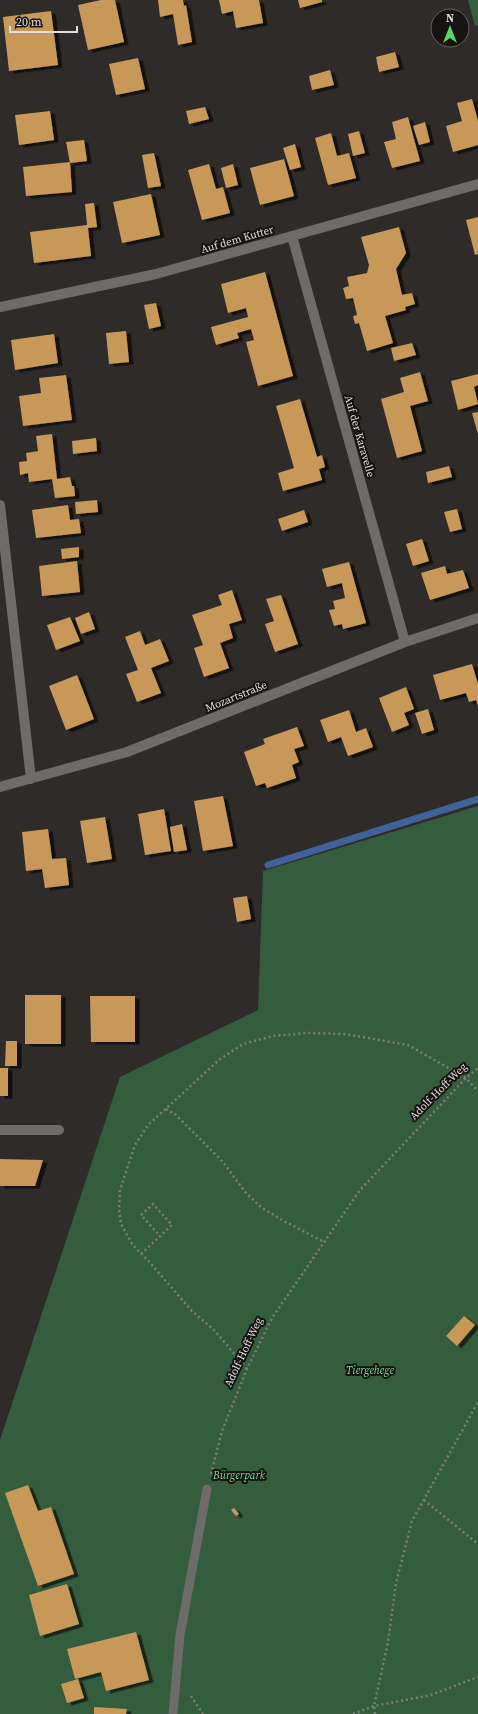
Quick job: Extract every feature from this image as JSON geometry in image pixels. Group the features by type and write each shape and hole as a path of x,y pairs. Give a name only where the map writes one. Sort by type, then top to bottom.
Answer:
{"street":[{"name":"Auf dem Kutter","path":"0,307 156,274 478,184"},
{"name":"Auf der Karavelle","path":"292,236 405,642"},
{"path":"0,505 31,779"},
{"name":"Mozartstraße","path":"0,787 127,752 405,642 478,618"},
{"path":"0,1130 59,1130"}],"lane":[{"path":"174,1714 180,1635 207,1489"}],"path":[{"path":"247,1369 215,1331 191,1310 132,1244 121,1224 119,1210 120,1190 135,1145 148,1125 219,1060 243,1044 274,1036 293,1034 345,1034 408,1045 466,1078 478,1091"},
{"name":"Adolf-Hoff-Weg","path":"207,1489 222,1431 247,1369 272,1318 360,1190 466,1078 478,1068"},
{"path":"166,1109 176,1115 223,1162 246,1193 262,1208 324,1242"},
{"path":"141,1254 172,1226 153,1204 141,1215 160,1236"},
{"path":"375,1714 374,1706 388,1642 396,1583 412,1521 478,1402"},
{"path":"424,1500 478,1544"},
{"path":"353,1714 374,1706 431,1694 478,1677"}],"green space":[{"path":"468,0 478,0 478,25 475,26"},
{"name":"Bürgerpark","path":"478,806 478,1714 0,1714 0,1440 120,1077 258,1010 263,871"}],"building":[{"path":"101,0 115,0 124,42 88,50 78,5"},
{"path":"158,0 183,0 184,6 186,5 192,42 178,45 173,14 160,17"},
{"path":"219,0 259,0 263,23 236,28 233,11 222,14"},
{"path":"298,0 322,0 322,2 300,8"},
{"path":"51,11 58,65 9,71 3,17"},
{"path":"395,52 399,67 379,72 376,57"},
{"path":"138,58 145,89 116,95 109,64"},
{"path":"330,70 334,85 312,90 309,76"},
{"path":"472,99 478,121 478,145 453,152 446,126 462,121 457,103"},
{"path":"205,107 209,119 189,124 186,111"},
{"path":"50,111 54,140 19,145 15,115"},
{"path":"408,117 420,161 392,168 384,142 396,139 392,122"},
{"path":"425,122 430,142 419,145 413,126"},
{"path":"359,131 365,153 353,156 348,134"},
{"path":"331,133 337,156 349,153 356,178 328,185 315,138"},
{"path":"84,140 87,161 70,163 66,142"},
{"path":"295,144 301,167 290,170 283,148"},
{"path":"154,153 161,186 148,188 142,155"},
{"path":"284,159 294,196 260,205 250,168"},
{"path":"70,162 72,192 26,196 23,167"},
{"path":"209,164 216,189 223,187 230,213 202,220 188,170"},
{"path":"233,164 238,185 226,188 221,168"},
{"path":"151,194 160,235 122,243 113,202"},
{"path":"94,203 97,227 88,228 91,256 34,263 30,232 87,225 85,204"},
{"path":"478,217 478,254 475,255 466,220"},
{"path":"399,227 406,253 396,269 402,295 412,293 415,304 405,307 406,310 385,316 393,343 367,351 359,323 355,324 353,316 357,315 353,298 346,299 343,288 349,286 347,277 367,273 369,265 361,237"},
{"path":"265,272 293,376 258,386 246,342 254,340 251,329 237,333 239,338 216,345 211,327 248,317 246,308 228,313 221,284"},
{"path":"156,303 161,326 149,329 144,305"},
{"path":"126,331 129,362 109,364 106,333"},
{"path":"54,334 58,363 15,370 11,340"},
{"path":"412,343 416,355 394,361 391,348"},
{"path":"420,372 428,401 410,406 422,451 397,458 381,399 404,392 400,378"},
{"path":"478,374 478,385 474,387 478,404 458,410 451,381"},
{"path":"66,375 72,420 23,426 19,396 41,393 39,378"},
{"path":"300,399 317,457 322,455 325,467 319,469 322,480 283,491 278,473 294,468 276,406"},
{"path":"478,412 478,434 472,413"},
{"path":"52,434 57,479 70,477 72,486 74,486 75,496 55,498 52,479 29,482 28,473 20,475 19,462 27,461 26,453 38,451 36,436"},
{"path":"96,438 97,451 73,454 72,441"},
{"path":"449,466 452,477 428,483 426,472"},
{"path":"97,500 98,512 76,514 75,502"},
{"path":"68,505 70,520 79,519 81,533 36,538 32,510"},
{"path":"457,509 462,529 450,532 444,512"},
{"path":"304,510 308,522 282,531 278,519"},
{"path":"422,539 429,561 413,566 406,544"},
{"path":"79,547 79,557 62,559 61,549"},
{"path":"77,561 80,592 42,596 39,566"},
{"path":"349,562 366,623 343,629 342,624 334,626 329,610 335,609 333,601 345,598 342,583 327,587 322,569"},
{"path":"445,566 447,574 463,570 469,588 430,600 421,573"},
{"path":"232,590 242,620 229,624 233,638 220,643 229,668 204,677 194,648 203,645 192,615 222,605 218,595"},
{"path":"281,595 298,644 275,652 265,624 274,621 266,599"},
{"path":"89,612 95,629 81,634 75,618"},
{"path":"70,617 80,641 56,650 47,625"},
{"path":"140,631 145,645 160,639 169,661 151,668 161,693 137,702 126,674 138,670 125,637"},
{"path":"472,664 478,684 478,706 476,700 469,702 466,693 440,700 433,675"},
{"path":"77,675 94,719 66,730 49,686"},
{"path":"406,687 414,709 404,713 409,725 392,732 379,698"},
{"path":"428,709 434,730 422,734 415,713"},
{"path":"349,710 356,732 366,728 373,747 348,756 341,737 328,742 320,720"},
{"path":"297,727 304,746 294,749 299,762 292,765 296,778 267,788 265,783 256,786 244,752 265,744 263,739"},
{"path":"223,796 233,846 203,851 194,801"},
{"path":"164,809 171,851 145,855 138,814"},
{"path":"105,817 112,859 87,863 80,821"},
{"path":"182,824 187,850 174,852 170,827"},
{"path":"48,829 52,859 66,858 69,885 45,888 42,869 26,871 22,832"},
{"path":"247,896 251,919 237,922 233,898"},
{"path":"25,995 61,995 61,1044 25,1044"},
{"path":"90,996 135,996 135,1042 91,1042"},
{"path":"6,1041 17,1041 17,1066 5,1066"},
{"path":"0,1068 8,1068 8,1096 0,1096"},
{"path":"0,1159 43,1160 35,1186 0,1186"},
{"path":"464,1316 475,1325 457,1346 446,1336"},
{"path":"28,1485 38,1511 51,1507 74,1574 38,1586 5,1493"},
{"path":"234,1508 239,1514 236,1516 231,1510"},
{"path":"67,1584 79,1624 40,1636 29,1595"},
{"path":"136,1632 149,1680 106,1691 101,1672 75,1679 67,1649"},
{"path":"78,1679 84,1698 67,1703 61,1684"},
{"path":"94,1707 127,1709 126,1714 94,1714"}],"waterway":[{"path":"268,865 478,799"}],"park label":[{"name":"Tiergehege","path":"370,1370"}]}
